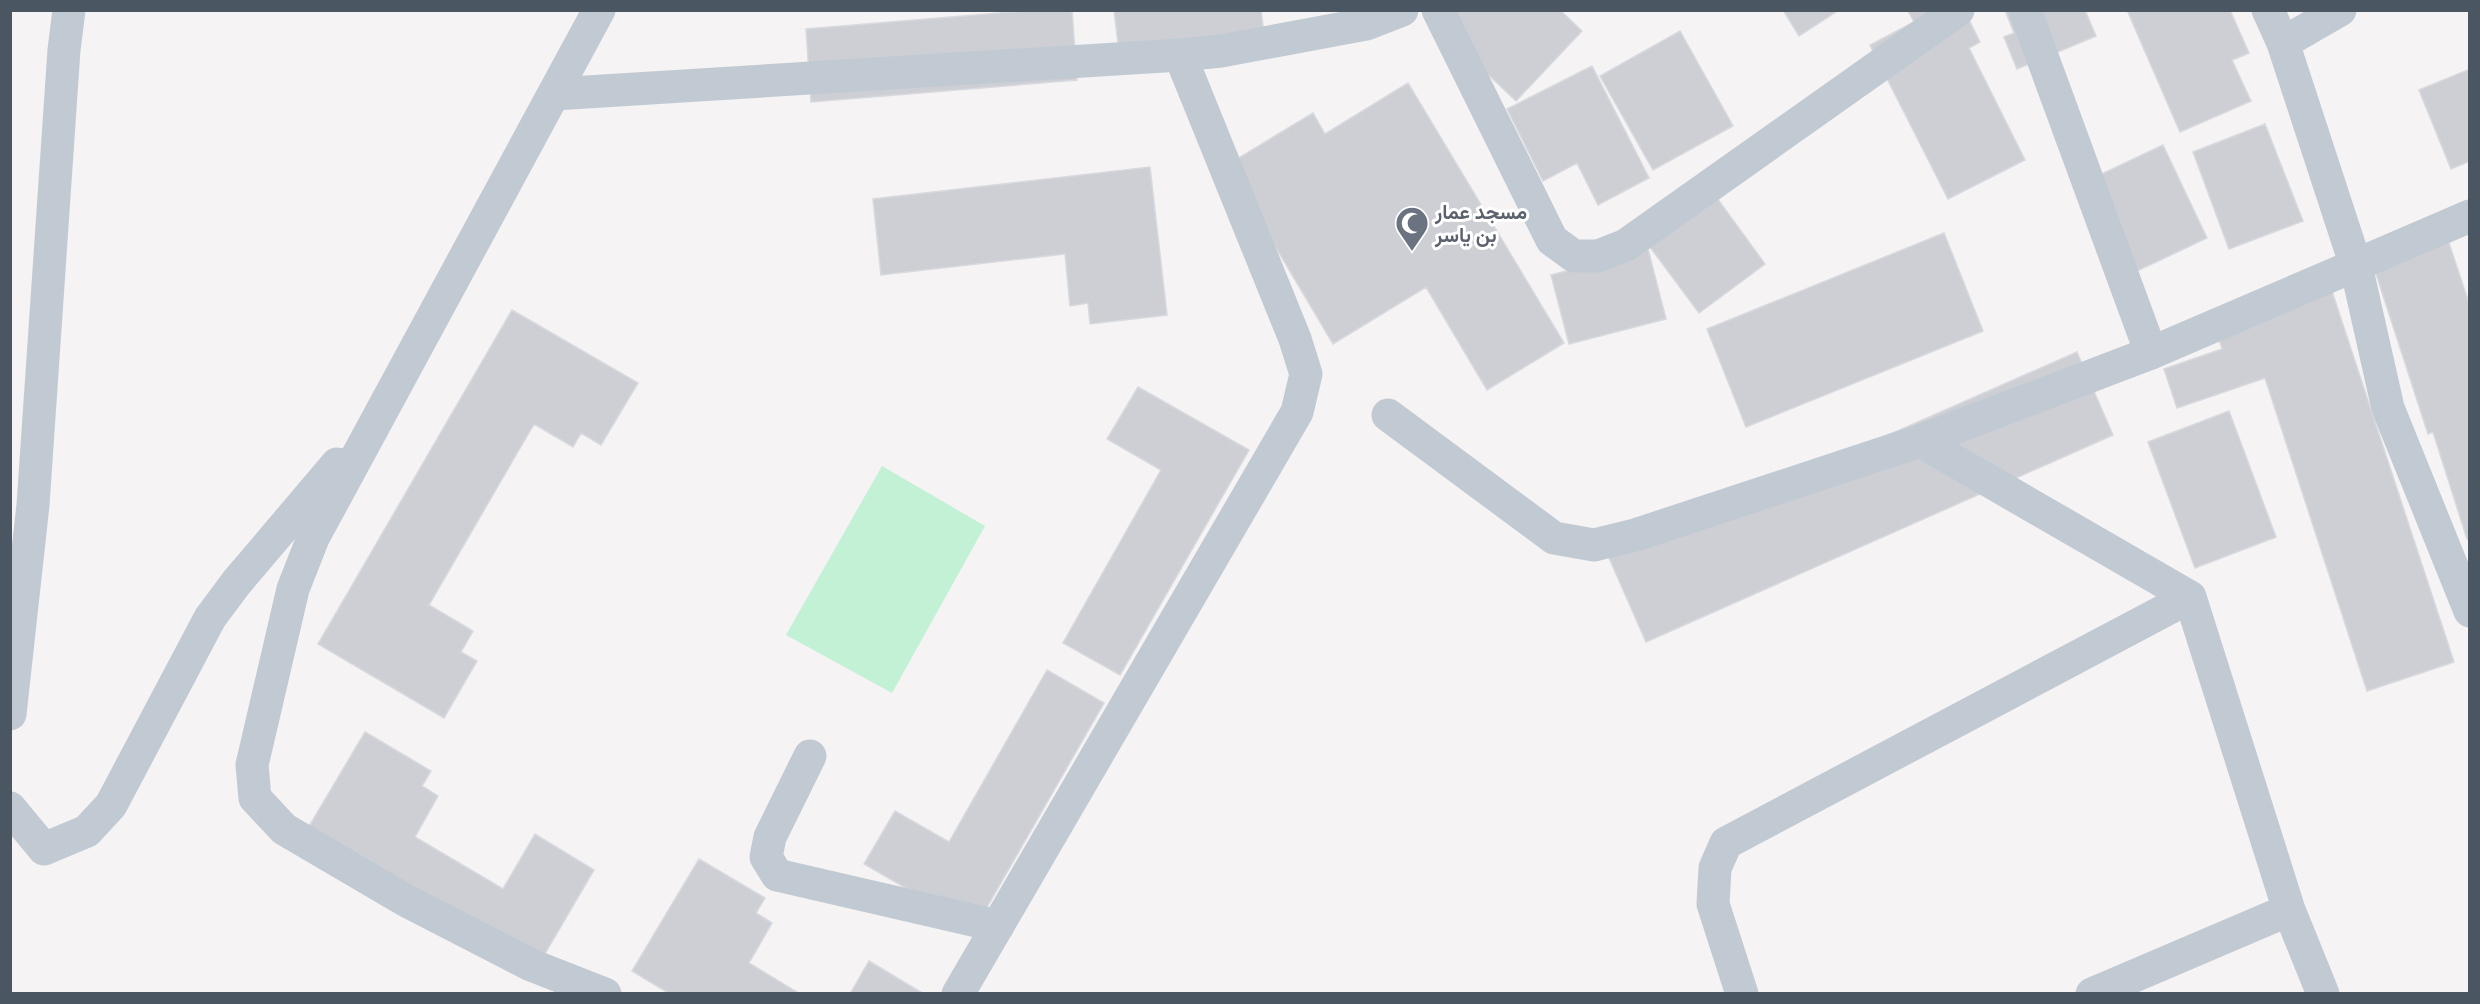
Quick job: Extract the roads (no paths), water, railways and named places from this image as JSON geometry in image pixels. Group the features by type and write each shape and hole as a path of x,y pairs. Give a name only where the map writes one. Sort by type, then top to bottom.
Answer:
{"street":[{"path":"10,714 33,495 64,50 69,10"},
{"path":"599,10 313,538 293,589 252,765 255,798 284,829 405,900 531,965 605,993"},
{"path":"554,94 1221,51 1402,10"},
{"path":"1438,10 1552,240 1574,256 1598,256 1626,245 1958,10"},
{"path":"2025,10 2151,353"},
{"path":"2268,10 2283,43 2356,266 2388,408 2469,611"},
{"path":"2283,43 2340,10"},
{"path":"958,993 1297,412 1306,374 1295,339 1180,55"},
{"path":"1388,415 1554,538 1594,545 1635,535 1920,441 2151,353 2469,216"},
{"path":"10,808 45,849 87,831 111,805 210,618 236,582 379,415"},
{"path":"1920,441 2190,597 2289,910 2323,993"},
{"path":"1742,993 1713,904 1715,868 1726,843 2190,597"},
{"path":"810,756 770,837 766,857 777,874 998,926"},
{"path":"2092,993 2289,910"}],"place":[{"name":"مسجد عمار بن ياسر","path":"1412,252"}]}
